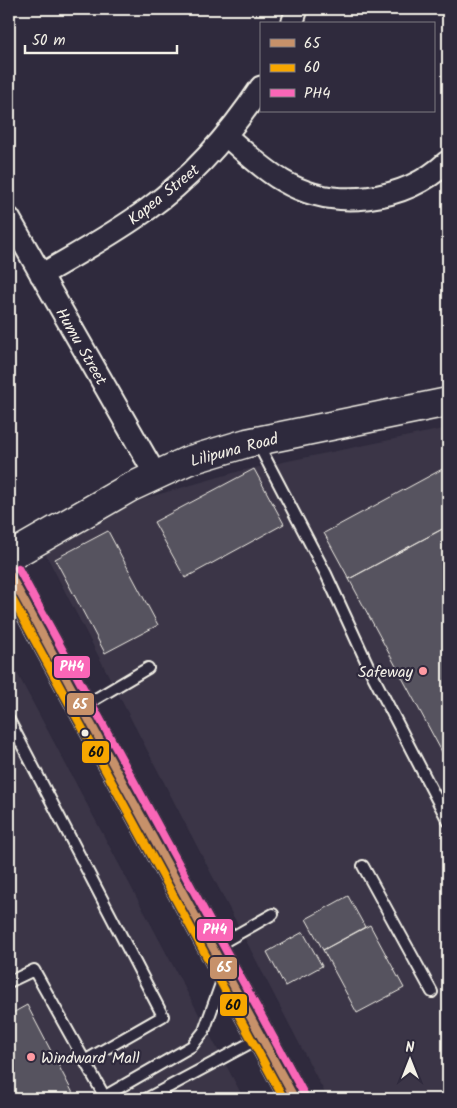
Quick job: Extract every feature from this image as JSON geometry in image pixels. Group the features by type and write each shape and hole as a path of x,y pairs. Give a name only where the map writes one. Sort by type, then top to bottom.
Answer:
{"main road":[{"name":"Lilipuna Road","path":"9,557 155,474 218,451 256,441 448,402"},
{"path":"9,573 294,1099"}],"street":[{"path":"293,22 297,9"},
{"name":"Kapea Street","path":"42,276 148,210 199,166 226,136 260,88"},
{"path":"226,136 285,182 313,194 329,197 348,199 385,195 426,179 447,162"},
{"name":"Humu Street","path":"9,218 155,474"}],"lane":[{"path":"256,441 326,574 372,674 448,821"},
{"path":"82,707 148,668"},
{"path":"9,720 163,1016 86,1060"},
{"path":"363,866 432,992"},
{"path":"9,982 34,970 106,1097 192,1046 209,1020 219,960 273,914"},
{"path":"146,1099 261,1038"}],"shaded area":[{"path":"448,428 448,1099 328,1099 41,545 146,498 240,471"},
{"path":"9,658 244,1099 9,1099"}],"building":[{"path":"448,466 448,526 349,579 324,533"},
{"path":"254,469 284,524 185,578 154,522"},
{"name":"Safeway","path":"448,526 448,763 349,579"},
{"path":"108,531 158,625 105,653 55,559"},
{"path":"348,896 365,927 323,950 306,919"},
{"path":"370,925 404,988 357,1013 323,950"},
{"path":"303,932 322,966 285,986 267,952"},
{"name":"Windward Mall","path":"27,1005 76,1099 9,1099 9,1015"}],"transit line":[{"name":"PH4","path":"18,568 304,1094"},
{"name":"65","path":"9,573 295,1099"},
{"name":"60","path":"9,593 284,1099"}],"place":[{"name":"Safeway","path":"423,671"},
{"name":"Windward Mall","path":"31,1057"}]}
